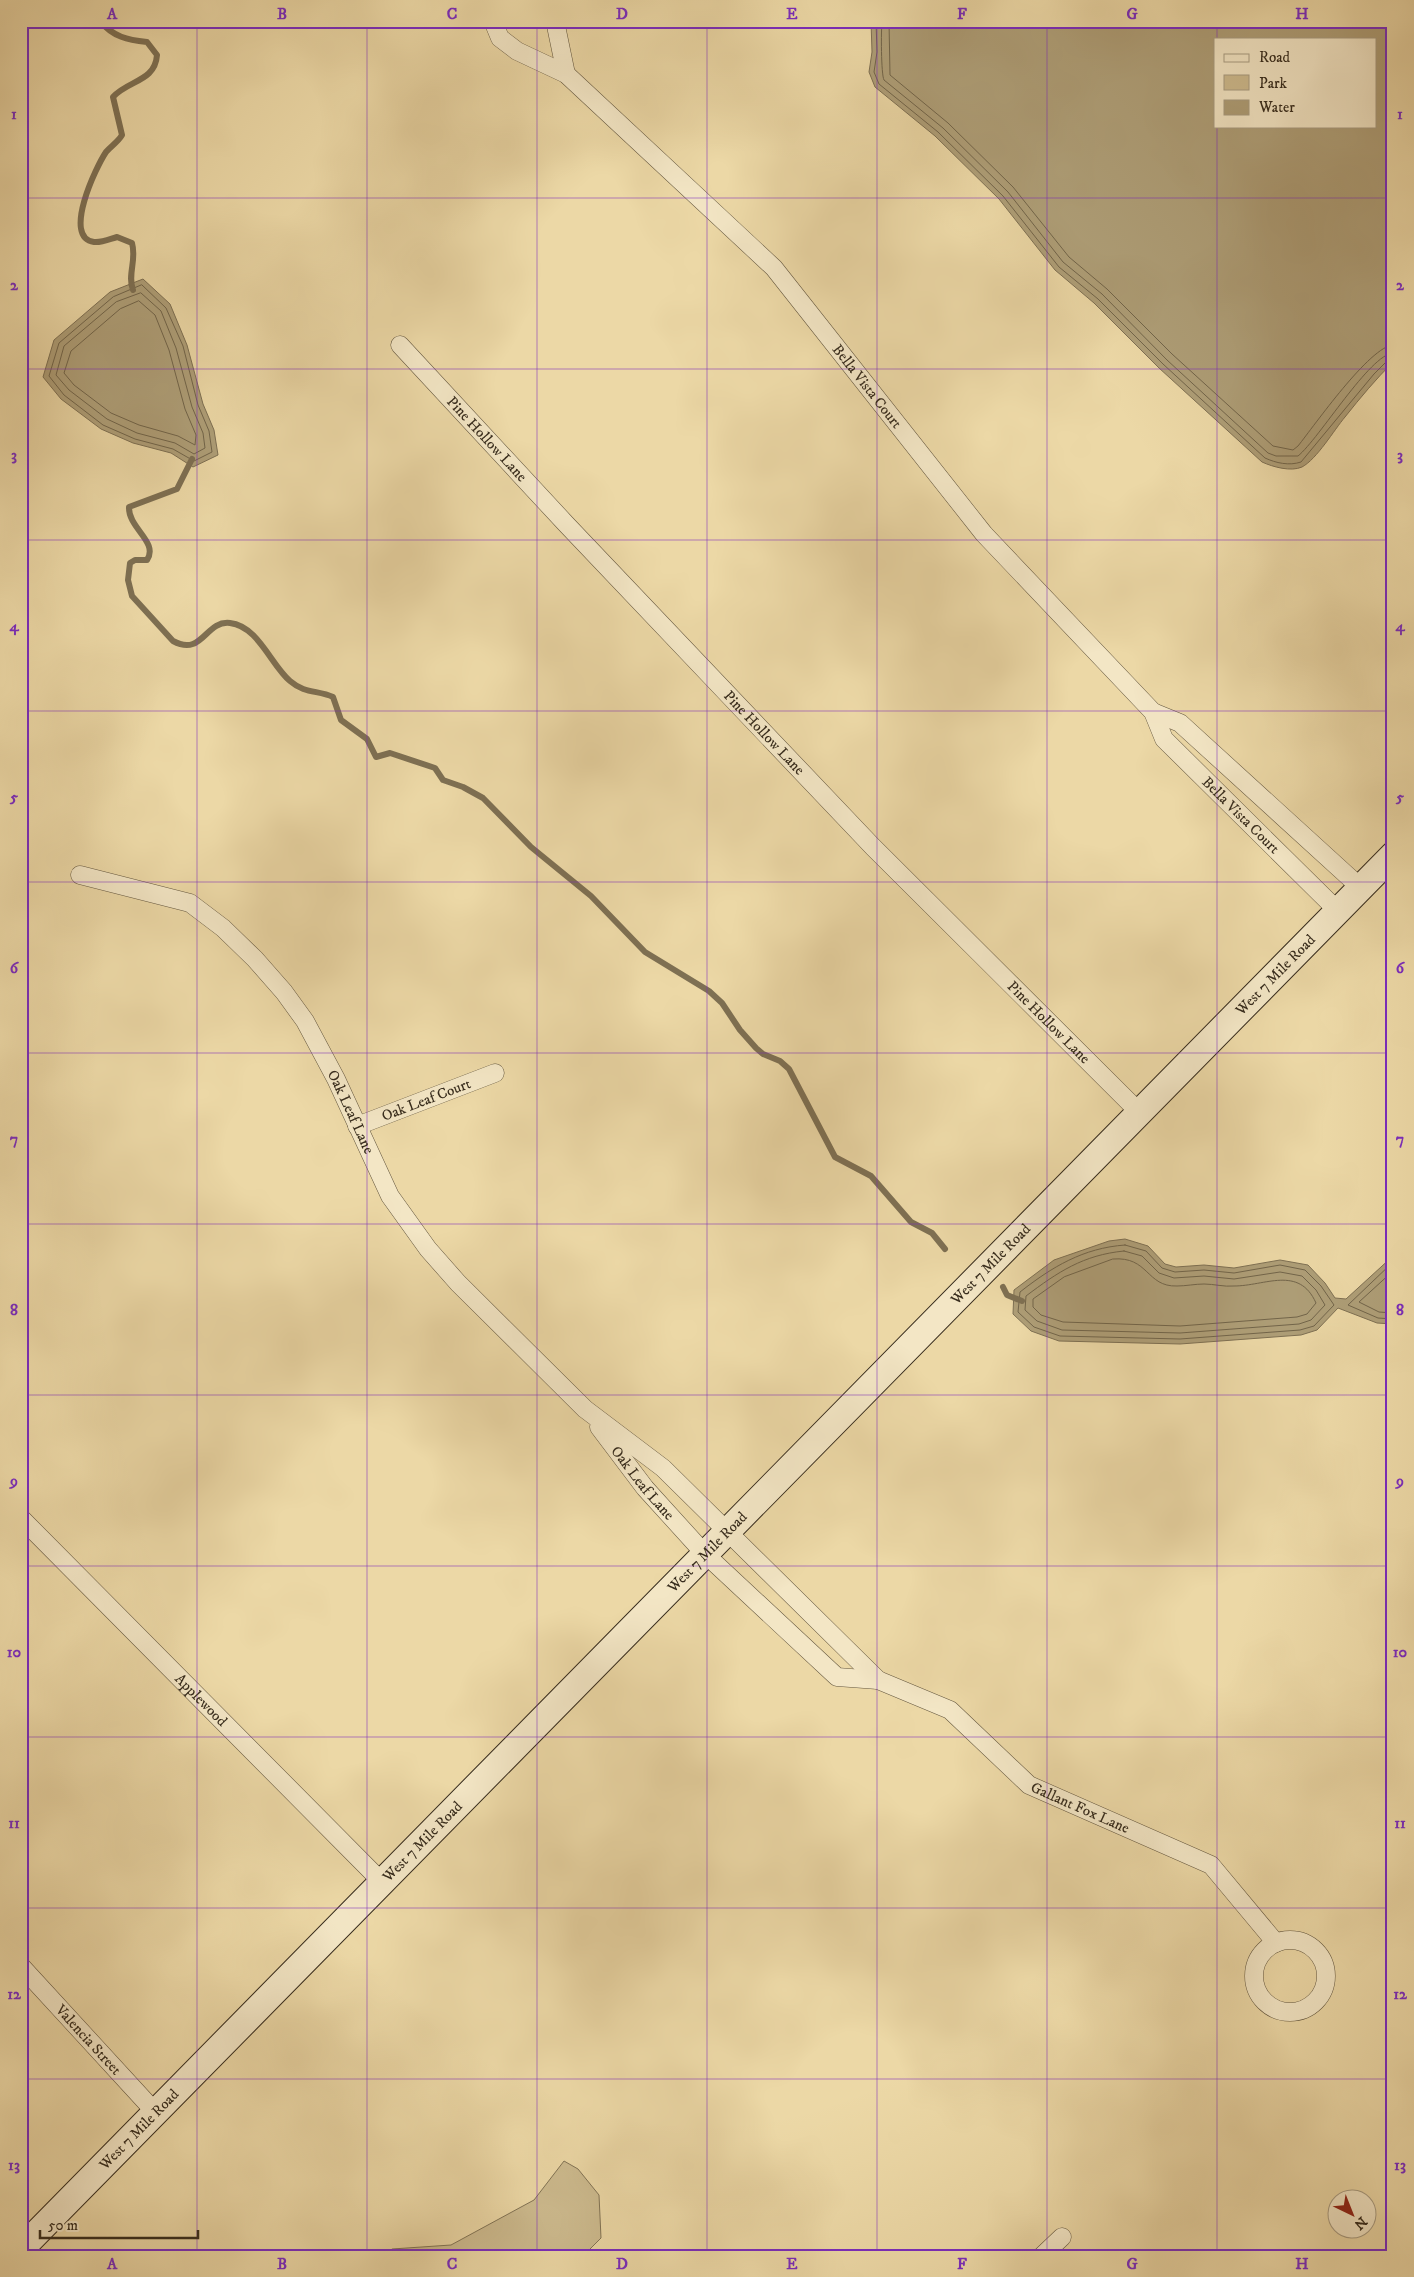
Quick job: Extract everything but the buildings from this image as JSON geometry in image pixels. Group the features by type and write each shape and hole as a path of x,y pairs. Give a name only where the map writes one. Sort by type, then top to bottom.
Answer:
{"street":[{"name":"Bella Vista Court","path":"493,21 500,38 517,51 566,74 774,268 984,534 1153,712 1164,739 1338,911"},
{"path":"555,21 566,74"},
{"name":"Pine Hollow Lane","path":"400,345 566,524 873,846 1139,1112"},
{"name":"Bella Vista Court","path":"1153,712 1180,723 1361,888"},
{"path":"1240,813 1258,794"},
{"name":"West 7 Mile Road","path":"21,2249 1393,855"},
{"name":"Oak Leaf Lane","path":"80,875 190,903 223,928 261,965 284,992 325,1056 390,1196 428,1249 458,1283 586,1409 663,1468 726,1531"},
{"name":"Oak Leaf Court","path":"357,1126 495,1073"},
{"name":"Oak Leaf Lane","path":"586,1409 645,1488 704,1553"},
{"name":"Applewood","path":"21,1518 382,1882"},
{"name":"Gallant Fox Lane","path":"726,1531 878,1680"},
{"name":"Gallant Fox Lane","path":"704,1553 837,1677 878,1680 950,1710 1029,1785 1211,1865 1276,1943"},
{"path":"1288,1940 1300,1941 1312,1946 1326,1966 1327,1979 1324,1991 1316,2001 1306,2008 1294,2012 1283,2011 1267,2003 1257,1991 1254,1980 1255,1968 1266,1949 1276,1943 1288,1940"},
{"name":"Valencia Street","path":"21,1966 156,2113"},
{"path":"1042,2256 1062,2237"}],"green space":[{"path":"564,2161 578,2169 599,2195 601,2238 583,2256 384,2256 392,2249 451,2245 534,2200"}],"water":[{"path":"871,21 1393,21 1393,362 1362,396 1314,458 1308,463 1302,467 1287,469 1262,462 1159,368 1094,303 1055,270 999,199 935,136 875,87 869,72 872,52"},
{"path":"143,279 170,304 187,345 203,404 214,430 218,455 193,467 171,453 133,443 101,429 61,399 43,377 54,340 110,292"},
{"path":"1125,1239 1148,1246 1165,1264 1176,1267 1204,1265 1234,1268 1280,1260 1308,1265 1325,1283 1335,1298 1346,1299 1393,1256 1393,1324 1377,1323 1338,1308 1317,1330 1301,1335 1180,1344 1059,1341 1031,1331 1013,1314 1014,1290 1054,1260 1109,1241"}],"waterway":[{"path":"100,21 110,31 121,37 147,42 157,55 155,64 146,76 119,91 113,97 122,135 101,160 89,186 81,216 81,228 85,238 97,242 117,237 132,243 131,284 133,290"},
{"path":"192,459 177,489 129,507 133,522 146,541 150,553 147,560 135,560 130,563 128,580 132,596 173,641 183,645 191,645 222,624 230,623 240,626 256,638 290,681 306,690 333,697 341,720 367,739 376,757 390,753 435,768 443,780 463,787 483,798 531,847 591,896 645,952 709,991 722,1003 740,1030 756,1048 763,1054 780,1061 789,1069 835,1157 871,1176 911,1222 932,1233 945,1249"},
{"path":"1003,1287 1007,1295 1022,1301"}]}
